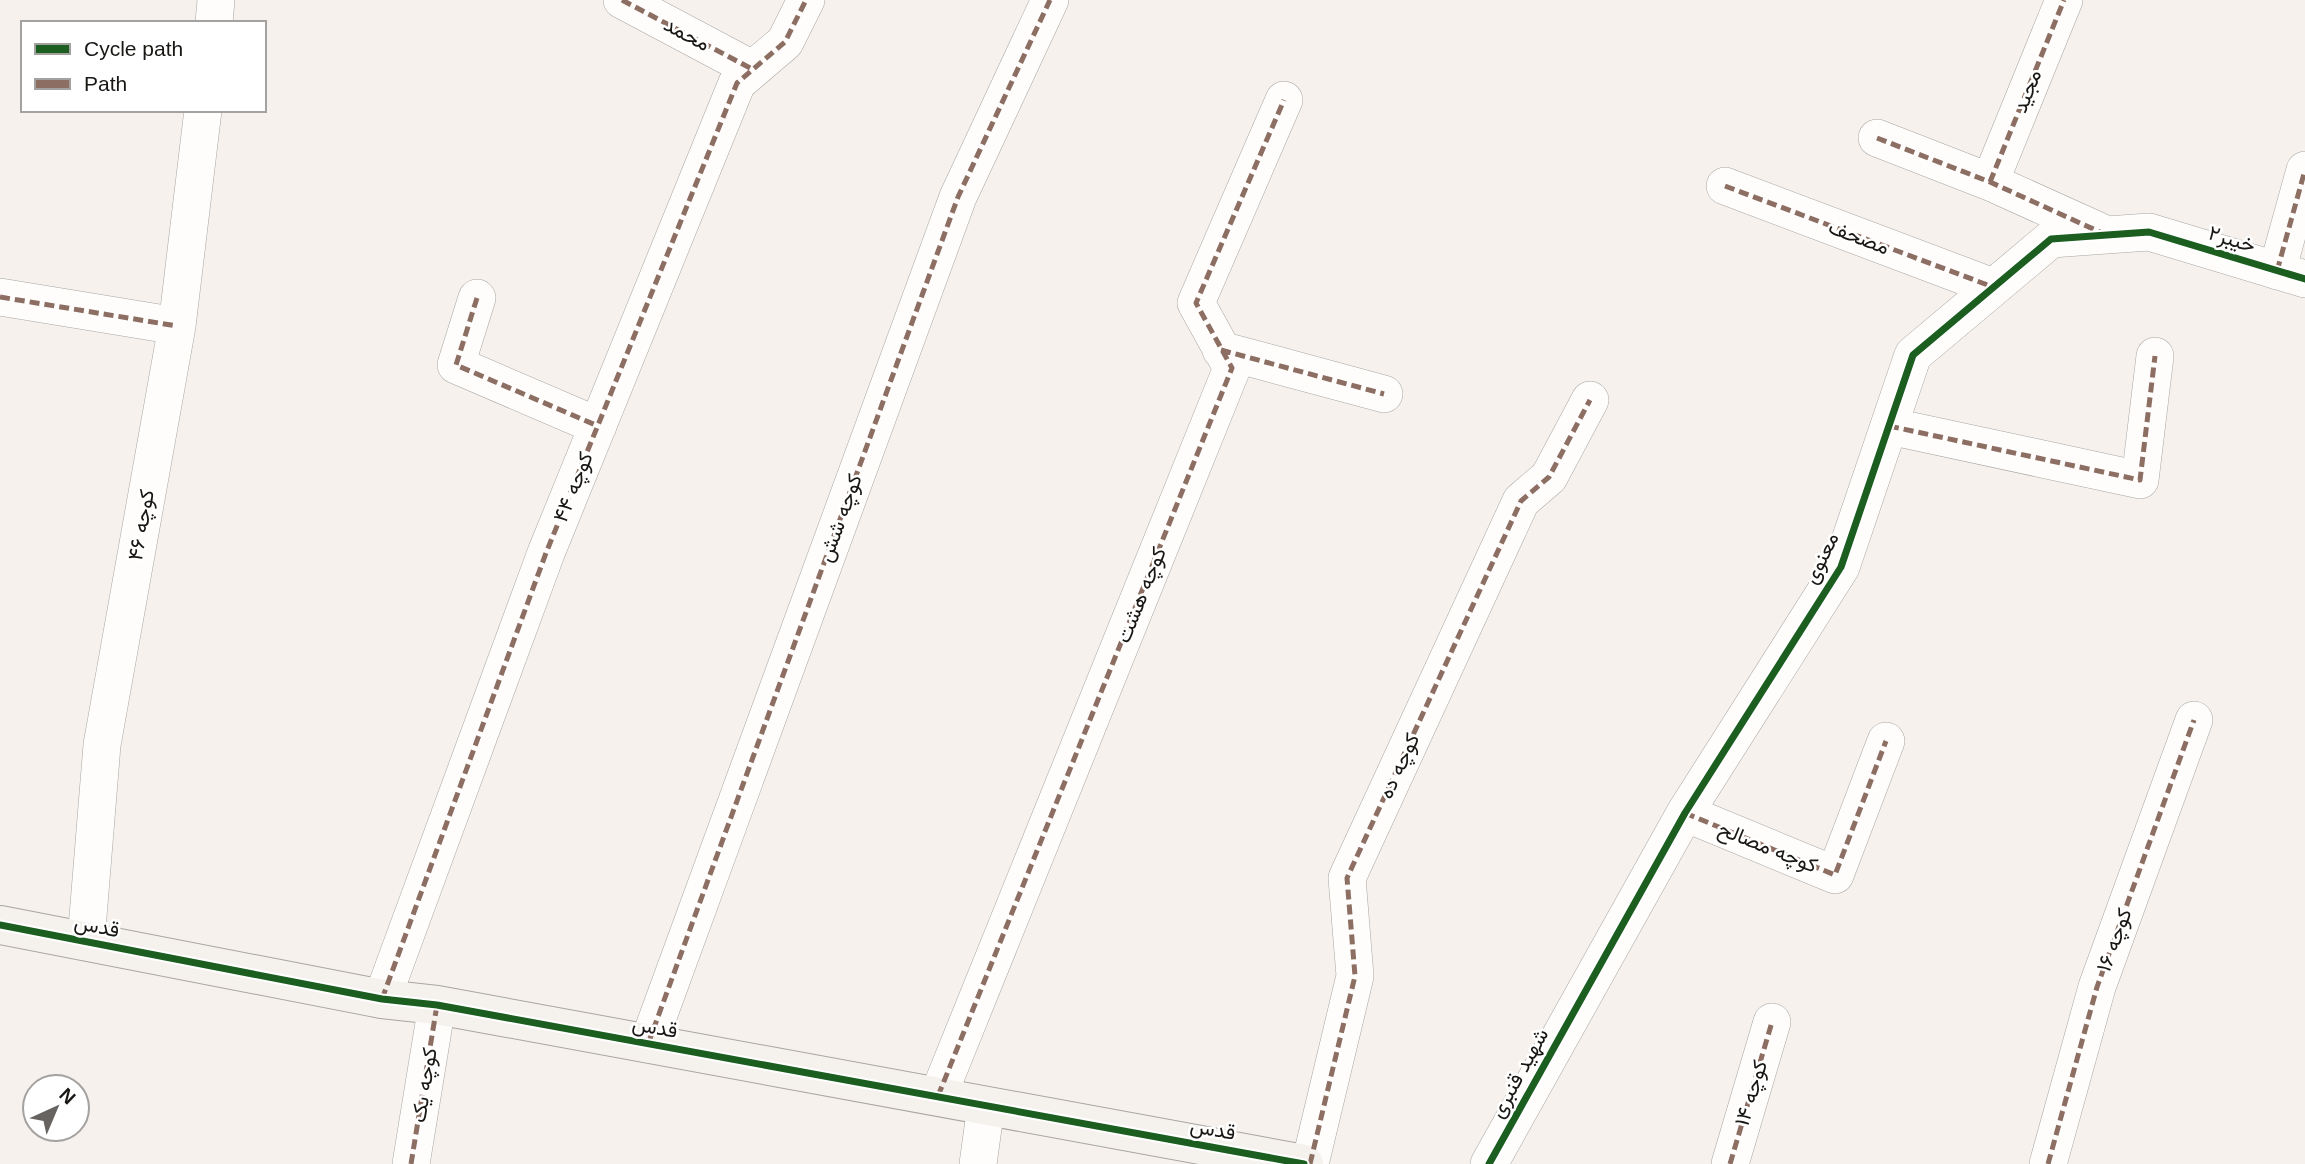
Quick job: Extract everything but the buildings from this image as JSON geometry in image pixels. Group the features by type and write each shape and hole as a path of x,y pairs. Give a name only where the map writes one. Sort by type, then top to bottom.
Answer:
{"street":[{"path":"214,21 216,0"},
{"name":"محمد","path":"622,0 752,69"},
{"name":"کوچه ۴۴","path":"382,999 546,553 737,83 785,42 806,0"},
{"name":"کوچه شش","path":"648,1044 958,197 1050,0"},
{"name":"مجید","path":"1990,182 2064,0"},
{"name":"کوچه هشت","path":"938,1096 1232,368 1196,303 1284,100"},
{"name":"کوچه ۴۶","path":"86,942 102,745 177,326 203,112"},
{"path":"1877,138 1990,182 2107,235"},
{"path":"2291,275 2305,170"},
{"name":"مصحف","path":"1725,186 1993,287"},
{"name":"خیبر۲","path":"2149,232 2291,275"},
{"name":"معنوی","path":"1581,999 1685,813 1841,567 1913,355 2051,239 2149,232"},
{"path":"0,298 177,326"},
{"path":"477,298 456,365 598,425"},
{"path":"1221,349 1384,394"},
{"path":"1889,426 2140,480 2155,356"},
{"name":"کوچه ده","path":"1310,1164 1355,976 1347,878 1521,501 1549,477 1590,400"},
{"name":"کوچه ۱۶","path":"2048,1164 2097,988 2194,720"},
{"name":"کوچه مصالح","path":"1685,813 1835,875 1886,741"},
{"name":"قدس","path":"0,925 382,999 437,1005 1304,1164"},
{"name":"شهید قنبری","path":"1489,1164 1581,999"},
{"name":"کوچه یک","path":"411,1164 437,1005"},
{"name":"کوچه ۱۴","path":"1730,1164 1772,1022"},
{"path":"978,1164 986,1106"}],"marked path":[{"path":"622,0 752,69"},
{"path":"382,999 546,553 737,83 785,42 806,0"},
{"path":"648,1044 958,197 1050,0"},
{"path":"1990,182 2064,0"},
{"path":"938,1096 1232,368 1196,303 1284,100"},
{"path":"1877,138 1990,182 2102,233"},
{"path":"2277,271 2305,170"},
{"path":"1725,186 1993,287"},
{"path":"0,297 177,326"},
{"path":"477,298 456,365 598,426"},
{"path":"1221,350 1384,394"},
{"path":"1889,426 2140,480 2155,356"},
{"path":"1310,1164 1355,976 1347,878 1521,501 1549,477 1590,400"},
{"path":"2048,1164 2097,987 2194,720"},
{"path":"1685,813 1835,875 1886,741"},
{"path":"411,1164 437,1005"},
{"path":"1730,1164 1772,1022"}],"cycle path":[{"path":"1489,1164 1685,813 1841,567 1913,355 2051,239 2149,232 2305,279"},
{"path":"0,925 382,999 437,1005 1304,1164"}]}
